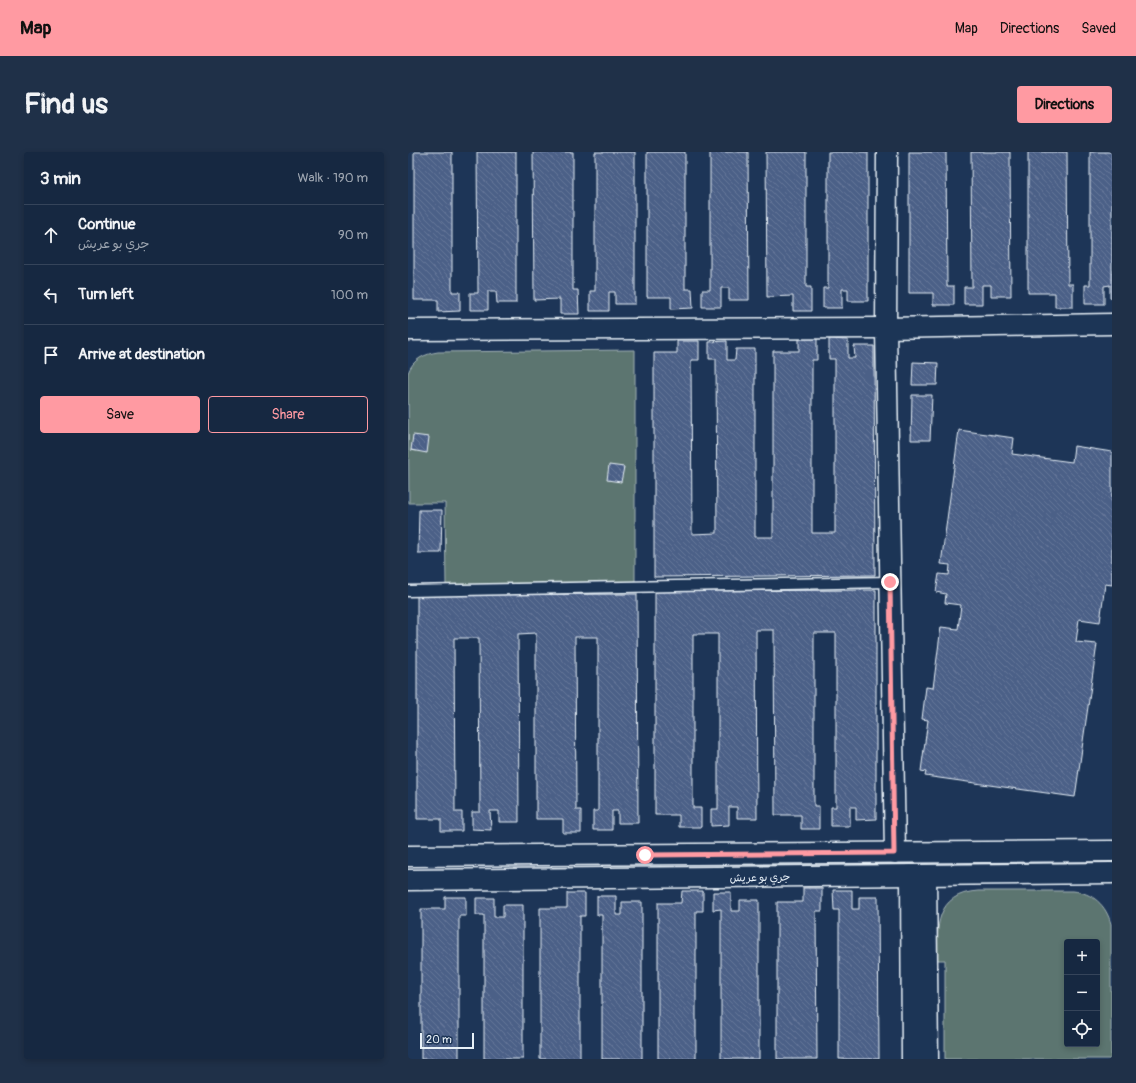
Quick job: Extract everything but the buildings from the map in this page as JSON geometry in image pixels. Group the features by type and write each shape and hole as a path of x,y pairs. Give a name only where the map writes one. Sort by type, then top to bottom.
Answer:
{"street":[{"path":"887,152 886,328 894,853"},
{"path":"408,330 886,328 1112,324"},
{"name":"جري بو عريش","path":"408,856 1112,851"},
{"name":"جري بو عريش","path":"408,880 1112,873"},
{"path":"912,1059 919,875"},
{"path":"919,875 928,1059"}],"lane":[{"path":"408,591 890,582"}],"green space":[{"path":"635,350 635,582 446,585 445,503 409,503 408,373 413,364 424,356 438,352"},
{"path":"978,891 1073,891 1087,894 1098,901 1106,911 1111,924 1111,1059 945,1059 945,960 937,960 937,936 941,914 946,905 953,898 964,893"}],"route":[{"path":"645,855 894,853 890,582"}]}
